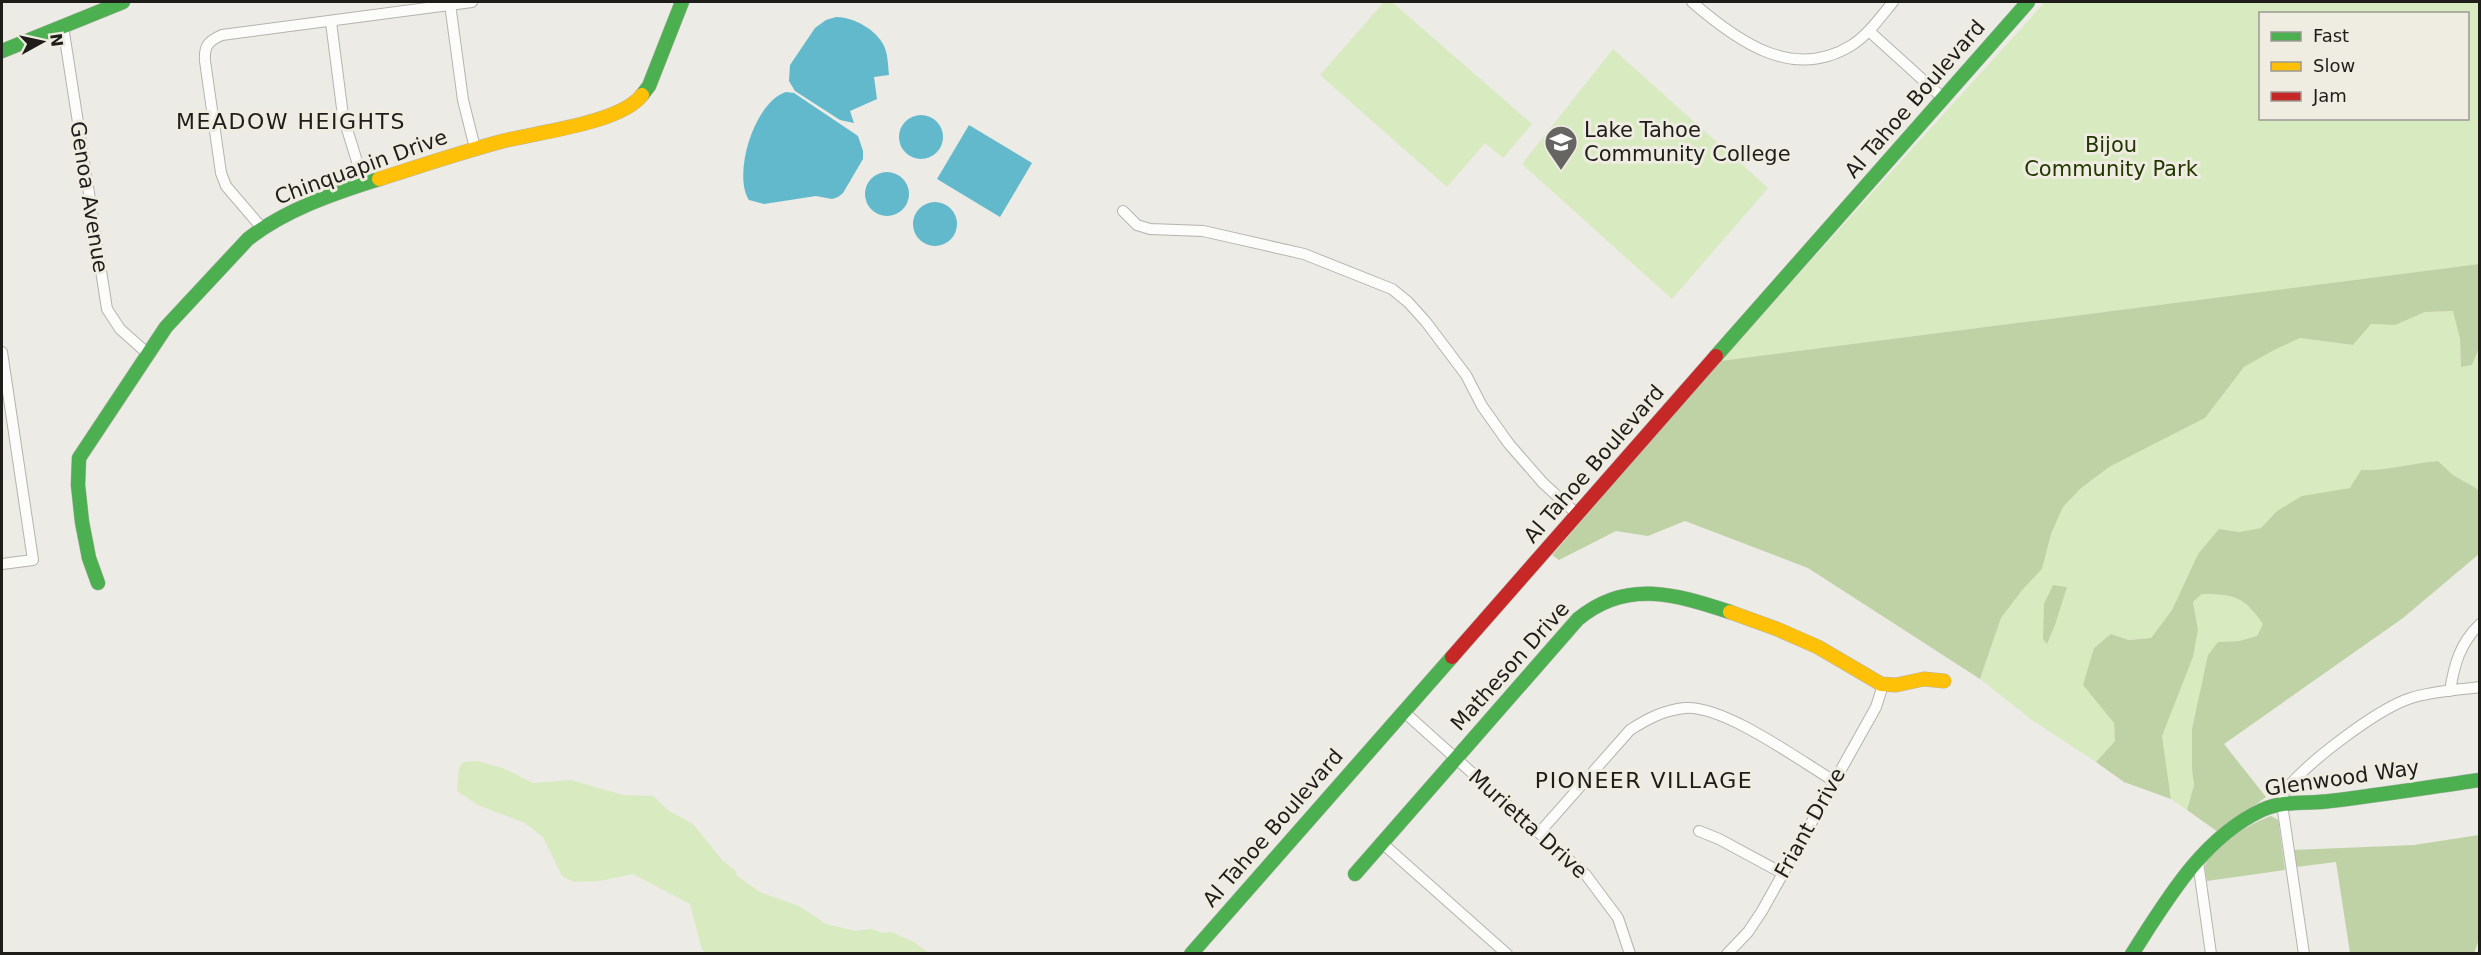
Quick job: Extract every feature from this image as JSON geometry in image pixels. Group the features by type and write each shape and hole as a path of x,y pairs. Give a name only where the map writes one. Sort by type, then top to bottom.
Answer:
{"street":[{"path":"2,51 123,2"},
{"path":"262,228 226,186 221,173 204,51 208,43 222,35 472,2"},
{"name":"Chinquapin Drive","path":"98,584 90,562 80,500 77,479 79,458 147,353 187,304 248,239 262,228 294,211 364,184 476,148 530,133 609,116 628,108 649,86 681,2"},
{"path":"1692,2 1711,18 1765,52 1802,60 1819,59 1854,44 1869,31 1893,2"},
{"name":"Al Tahoe Boulevard","path":"1191,954 2028,2"},
{"path":"450,4 463,100 476,148"},
{"path":"331,22 343,116 364,184"},
{"name":"Genoa Avenue","path":"63,26 106,302 113,321 147,353"},
{"path":"1869,31 1944,99"},
{"path":"1123,211 1137,225 1143,227 1203,231 1304,254 1392,289 1408,302 1426,322 1467,375 1482,406 1509,444 1543,483 1578,515"},
{"path":"2,352 33,560 2,564"},
{"name":"Matheson Drive","path":"1355,874 1578,619 1593,606 1627,594 1644,593 1689,601 1771,627 1820,648 1883,685"},
{"path":"2450,691 2457,658 2470,634 2480,624"},
{"path":"1883,685 1905,684 1924,679 1944,681"},
{"name":"Friant Drive","path":"1727,954 1748,932 1876,707 1883,685"},
{"path":"2304,954 2282,804 2287,787 2368,720 2383,711 2411,698 2480,687"},
{"path":"1539,833 1630,730 1666,711 1687,708 1707,711 1731,720 1833,780"},
{"name":"Murietta Drive","path":"1403,711 1586,875 1604,896 1618,918 1630,954"},
{"name":"Glenwood Way","path":"2132,954 2198,862 2224,836 2250,816 2262,810 2282,804 2316,803 2480,780"},
{"path":"1699,831 1719,839 1782,873"},
{"path":"1382,843 1506,954"},
{"path":"2198,862 2211,954"}],"green space":[{"path":"1384,2 1392,2 1532,124 1503,158 1485,143 1447,187 1320,75"},
{"name":"Bijou Community Park","path":"2045,2 2479,2 2479,264 1720,361"},
{"path":"1613,49 1768,188 1672,299 1522,164"},
{"path":"2479,264 2479,348 2472,365 2461,367 2460,339 2453,311 2425,312 2395,325 2371,324 2353,345 2300,338 2244,367 2205,418 2109,467 2080,489 2063,507 2051,534 2042,569 2001,618 1980,679 1808,568 1685,521 1648,536 1616,531 1559,560 1552,555 1720,361"},
{"path":"2453,311 2460,339 2461,367 2472,365 2479,348 2479,490 2453,475 2438,461 2361,470 2351,488 2327,493 2277,511 2261,528 2239,532 2219,529 2198,554 2172,610 2151,638 2129,640 2111,634 2083,685 2114,723 2115,741 2096,762 2032,720 1980,679 2001,618 2042,569 2051,534 2063,507 2080,489 2109,467 2205,418 2244,367 2274,349 2300,338 2353,345 2371,324 2395,325 2425,312"},
{"path":"2438,461 2453,475 2479,490 2479,554 2403,618 2224,744 2266,797 2218,832 2187,810 2194,785 2192,729 2208,655 2218,642 2239,641 2257,636 2263,624 2250,608 2231,596 2202,594 2193,602 2198,630 2193,657 2162,736 2171,799 2124,782 2096,762 2115,741 2114,723 2083,685 2094,648 2111,634 2129,640 2151,638 2172,610 2198,554 2219,529 2239,532 2261,528 2277,511 2302,496 2350,488 2361,470"},
{"path":"2053,585 2067,587 2047,644 2043,639 2044,604"},
{"path":"2202,594 2231,596 2250,608 2263,624 2257,636 2239,641 2218,642 2192,729 2194,785 2187,810 2171,799 2162,736 2193,657 2198,630 2193,602"},
{"path":"477,761 503,768 533,783 571,780 623,795 653,796 669,811 693,824 723,861 736,871 737,876 760,892 799,906 826,924 855,931 871,929 883,933 891,932 914,942 929,953 707,953 702,950 690,904 633,874 599,881 574,882 562,876 543,837 525,823 478,805 457,791 459,768 463,762"},
{"path":"2271,816 2278,820 2285,870 2207,881 2206,862 2216,848 2255,823"},
{"path":"2479,835 2480,937 2474,953 2350,953 2336,862 2296,867 2293,850 2414,845"}],"water":[{"path":"836,17 850,19 870,29 880,40 887,56 889,75 874,77 877,99 850,111 854,123 840,120 795,91 789,81 790,65 815,28 826,20"},
{"path":"786,92 794,93 858,136 863,159 843,193 838,197 832,199 816,196 764,204 749,200 744,188 743,173 750,140 756,123 765,109 775,98"},
{"path":"921,115 937,121 943,137 937,153 921,159 905,153 899,137 905,121"},
{"path":"969,125 1032,163 1000,217 937,179"},
{"path":"887,172 903,178 909,194 903,210 887,216 871,210 865,194 871,178"},
{"path":"935,202 951,208 957,224 951,240 935,246 919,240 913,224 919,208"}],"traffic: fast":[{"path":"2,51 123,2"},
{"path":"642,95 649,86 682,2"},
{"path":"1716,356 2028,2"},
{"path":"98,583 89,558 82,522 78,485 79,458 166,327 248,239 262,229 311,203 379,179"},
{"path":"1355,874 1578,619 1596,606 1614,598 1633,594 1651,594 1690,600 1730,612"},
{"path":"1191,954 1452,657"},
{"path":"2132,954 2172,893 2203,854 2241,822 2262,810 2287,804 2330,801 2480,780"}],"traffic: slow":[{"path":"379,179 503,141 598,119 631,105 642,95"},
{"path":"1730,612 1818,647 1881,684 1896,685 1924,679 1944,681"}],"traffic: jam":[{"path":"1452,657 1716,356"}],"place":[{"name":"Lake Tahoe Community College","path":"1561,171"}],"district":[{"name":"MEADOW HEIGHTS","path":"291,121"},
{"name":"PIONEER VILLAGE","path":"1644,780"}]}
